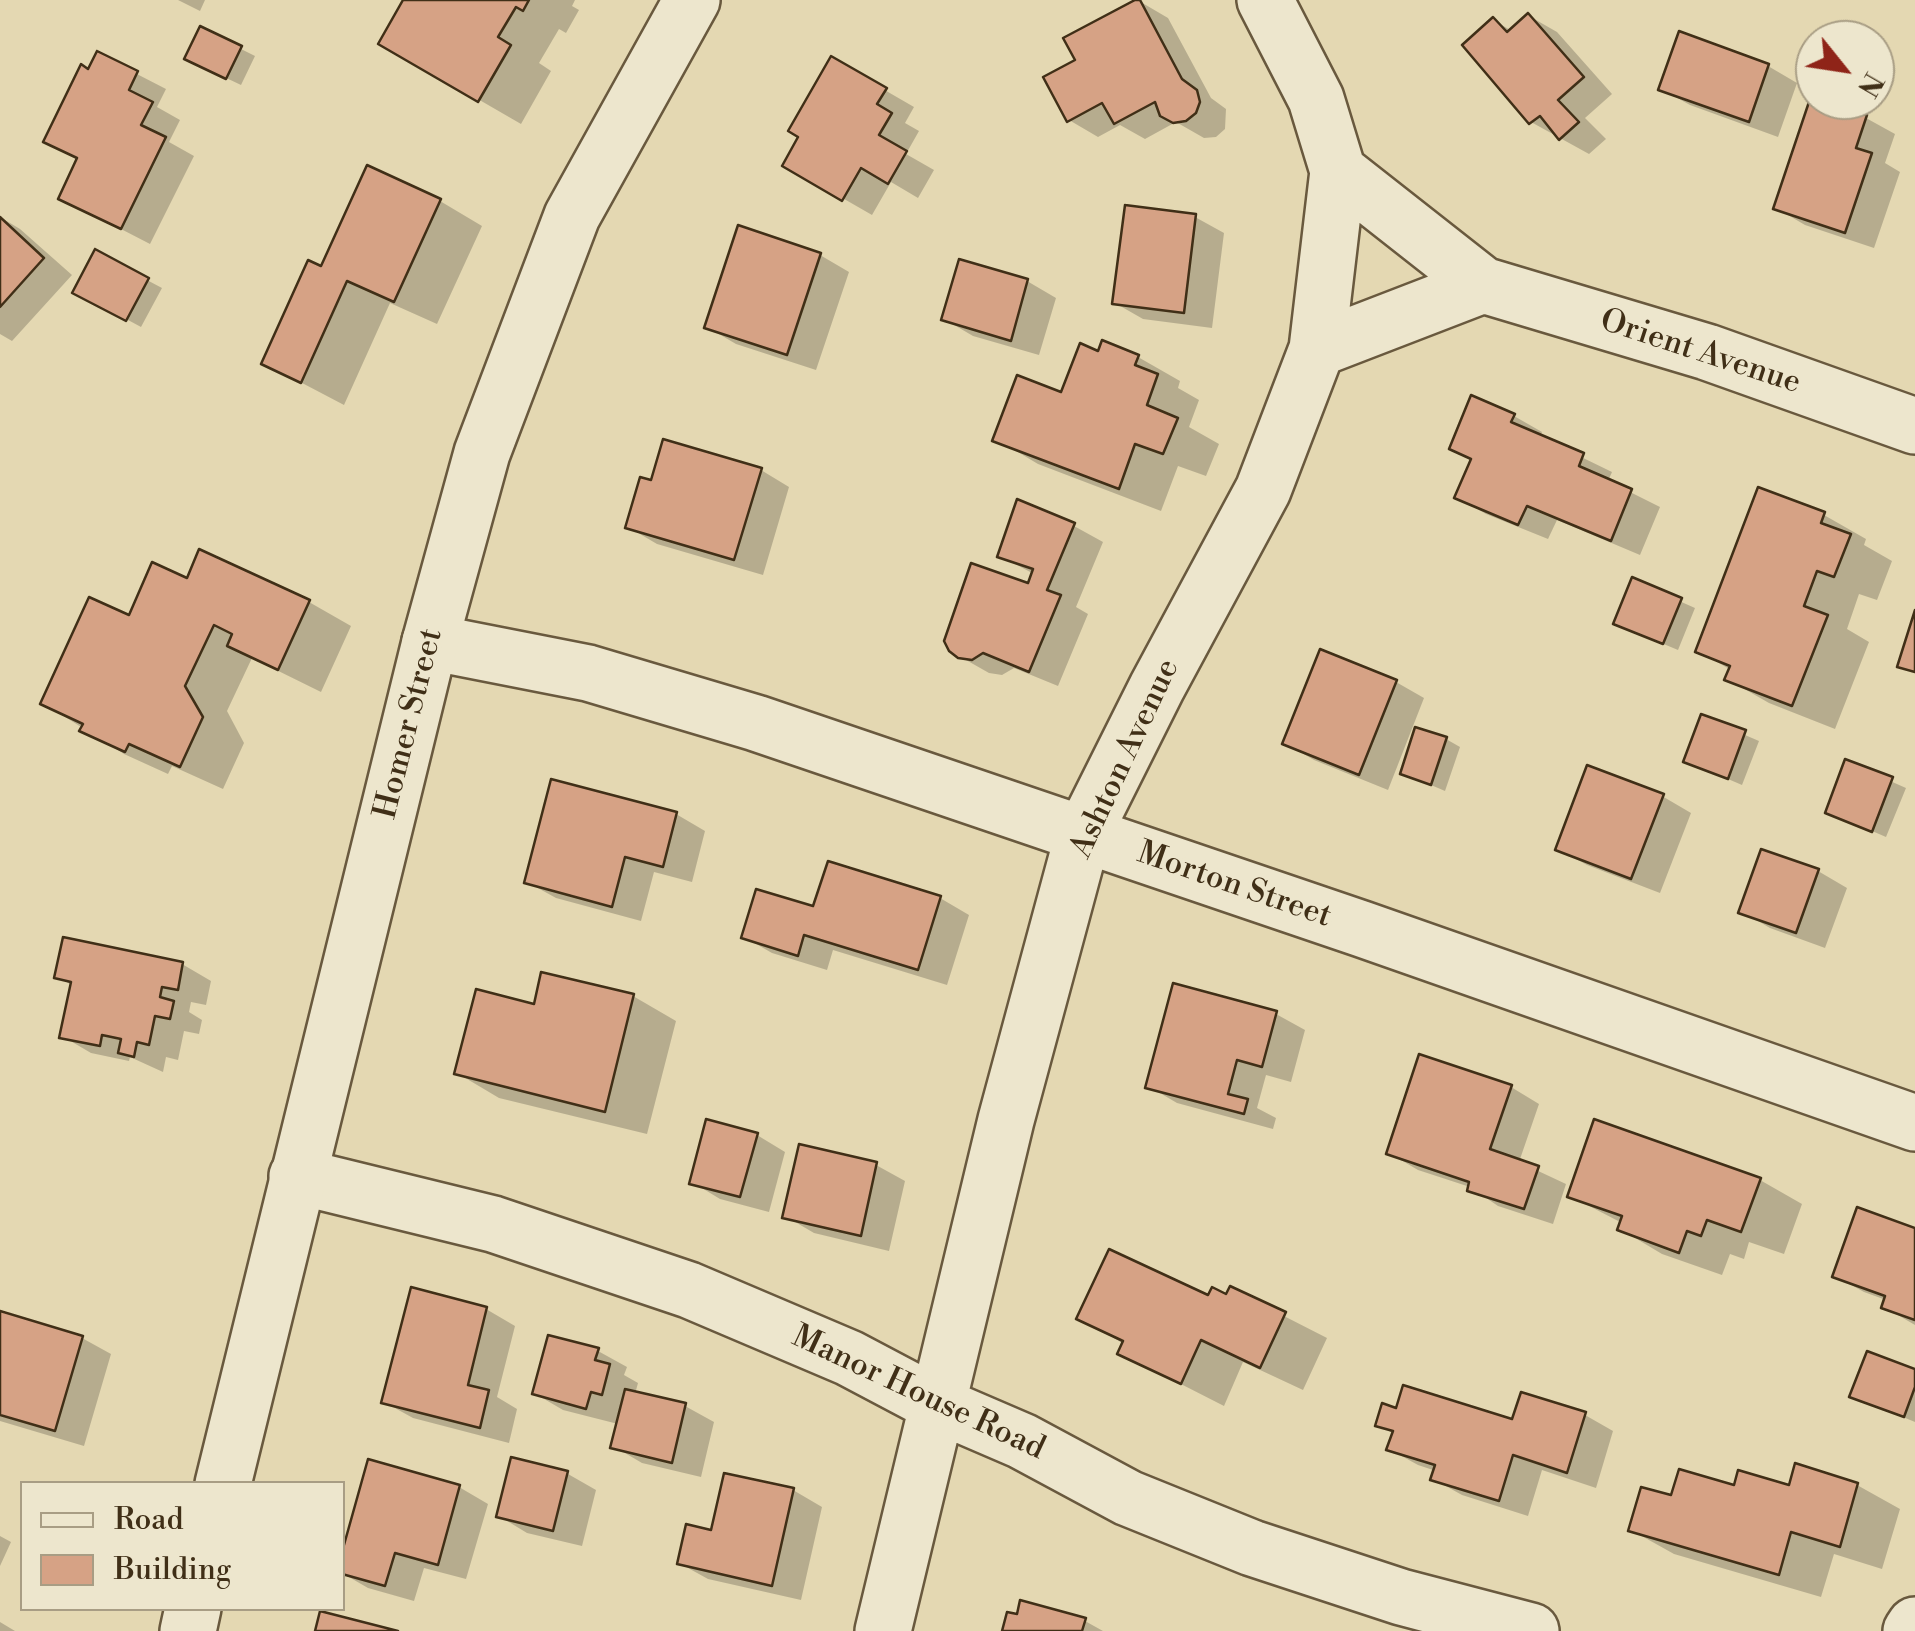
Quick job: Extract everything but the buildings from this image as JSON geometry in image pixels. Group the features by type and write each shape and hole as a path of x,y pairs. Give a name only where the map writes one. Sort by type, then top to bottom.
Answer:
{"street":[{"name":"Homer Street","path":"224,1481 430,642 482,453 572,216 692,0"},
{"name":"Ashton Avenue","path":"883,1631 1006,1120 1084,835 1157,687 1264,490 1317,349 1338,171 1316,99 1276,9"},
{"name":"Orient Avenue","path":"1338,171 1483,285 1707,352 1915,426"},
{"path":"1317,349 1483,285"},
{"name":"Morton Street","path":"430,642 588,673 756,723 1380,935 1915,1123"},
{"name":"Manor House Road","path":"297,1176 493,1224 689,1290 849,1358 936,1404 1022,1441 1128,1498 1252,1548 1401,1596 1531,1631"},
{"path":"1911,1631 1915,1624"}]}
